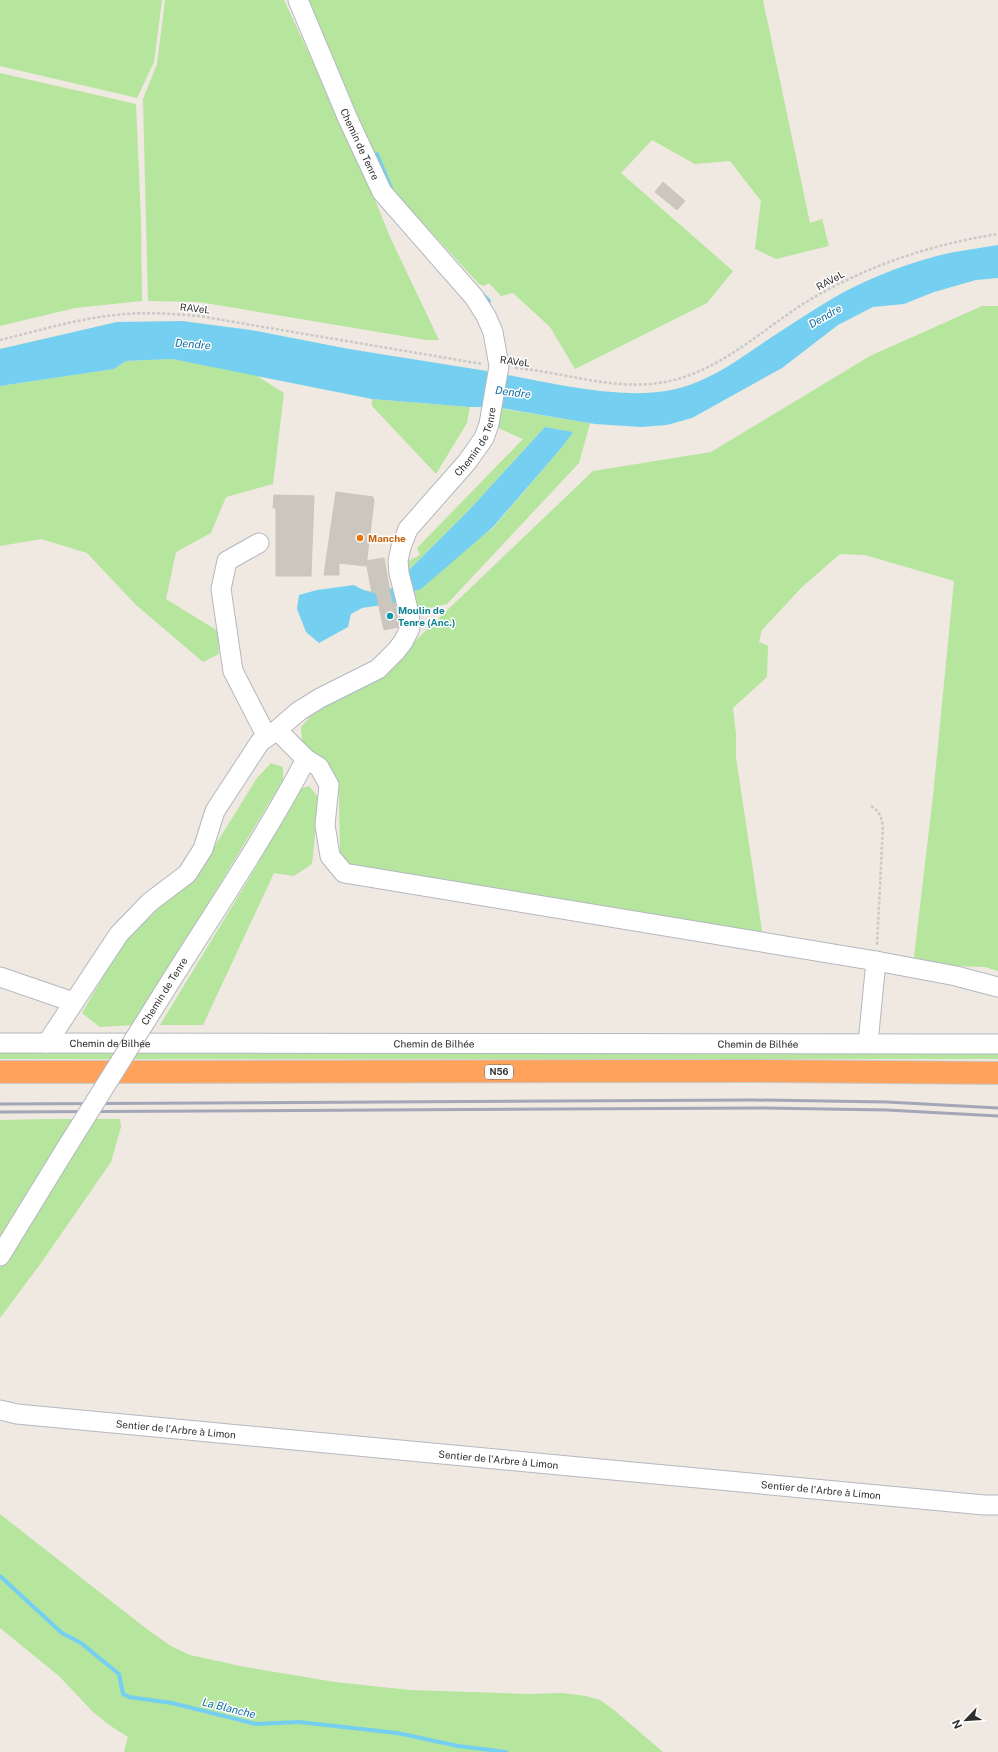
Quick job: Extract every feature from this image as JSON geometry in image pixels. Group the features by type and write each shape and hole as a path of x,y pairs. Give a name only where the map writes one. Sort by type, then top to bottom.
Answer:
{"highway":[{"name":"N56","path":"0,1072 762,1071 998,1073"}],"street":[{"name":"Chemin de Tenre","path":"47,1043 119,934 150,902 187,874 203,849 215,811 260,742 272,734 299,711 320,698 378,669 396,651 410,628 406,598 399,573 399,553 408,529 468,462 484,438 490,417 498,370 493,332 486,316 474,297 382,192 348,119 298,0"},
{"path":"259,543 227,561 221,589 233,671 272,734 319,767 328,785 325,825 330,856 344,873 876,961 956,976 998,987"},
{"name":"Chemin de Tenre","path":"0,1256 267,828 306,759"},
{"path":"868,1043 876,961"},
{"path":"0,977 73,1002"},
{"name":"Chemin de Bilhée","path":"0,1043 998,1044"},
{"name":"Sentier de l'Arbre à Limon","path":"0,1410 17,1414 266,1438 998,1505"}],"path":[{"name":"RAVeL","path":"0,340 89,319 126,314 164,313 199,316 485,365 498,370 619,384 659,383 689,376 715,364 804,304 860,273 908,254 953,242 998,234"},
{"path":"871,806 877,809 881,816 883,826 876,961"}],"green space":[{"path":"0,0 162,0 154,62 137,98 0,66"},
{"path":"165,0 284,0 361,165 390,237 439,340 426,340 199,302 148,301 143,99 157,64"},
{"path":"303,0 763,0 810,223 822,219 829,246 776,259 755,249 761,201 730,161 695,164 652,140 621,173 733,271 707,303 575,369 550,327 513,293 501,296 489,283 484,286 479,284 384,181"},
{"path":"0,73 136,104 141,220 142,301 75,308 0,326"},
{"path":"982,306 998,306 998,971 985,967 913,965 933,796 954,581 865,555 840,554 802,587 762,630 759,642 768,646 767,677 733,708 736,734 736,757 763,937 351,868 340,856 339,795 336,779 302,743 301,727 316,710 373,681 593,471 711,452 870,356"},
{"path":"172,359 254,374 284,393 273,484 226,497 211,533 176,552 166,599 218,631 219,654 203,662 136,605 87,553 41,539 0,546 0,386 114,369 126,361"},
{"path":"372,399 470,407 467,423 436,474 372,406"},
{"path":"491,407 590,423 579,463 447,604 409,613 404,594 493,528 563,446 572,432 545,427 470,509 407,572 401,547 408,561 420,555 417,548 523,439 489,424"},
{"path":"271,763 283,767 283,780 134,1025 100,1027 82,1013 122,944 200,870 257,778"},
{"path":"309,786 319,798 312,864 294,876 274,873 203,1025 160,1025 259,862 296,790"},
{"path":"0,1048 998,1049 998,1059 0,1059"},
{"path":"120,1119 121,1127 111,1162 41,1263 0,1318 0,1120"},
{"path":"0,1514 148,1630 171,1646 190,1655 245,1667 335,1682 410,1690 529,1694 563,1693 586,1696 600,1700 614,1710 663,1752 124,1752 128,1737 109,1725 93,1712 59,1676 0,1628"}],"water":[{"name":"Dendre","path":"998,245 998,278 976,280 934,292 904,304 873,307 838,325 782,368 692,418 667,425 641,427 595,424 495,407 470,407 372,399 172,359 126,361 114,369 0,386 0,349 117,322 182,321 251,330 349,349 487,371 487,377 501,379 502,374 589,390 633,393 655,392 676,389 700,381 712,375 830,300 880,275 906,265 941,255"},
{"path":"545,427 573,432 563,446 493,527 421,589 404,594 395,603 362,608 351,614 348,627 319,643 306,632 297,609 299,595 317,590 354,585 363,590 373,592 392,588 400,577 407,572 470,509"}],"building":[{"path":"663,182 685,201 677,210 655,192"},
{"path":"336,492 373,497 374,501 366,566 339,563 339,575 324,575"},
{"path":"274,495 314,496 311,576 276,576 276,508 273,508"},
{"path":"384,558 392,603 395,603 399,626 384,630 376,592 372,593 366,561"}],"waterway":[{"path":"377,154 393,193"},
{"path":"482,294 489,301"},
{"name":"La Blanche","path":"0,1576 62,1633 81,1643 119,1674 123,1694 129,1697 172,1703 256,1724 299,1722 397,1733 458,1746 506,1752"}],"railway":[{"path":"0,1104 754,1100 887,1102 998,1108"},
{"path":"0,1112 763,1108 887,1110 998,1116"}],"place":[{"name":"Manche","path":"360,538"},
{"name":"Moulin de Tenre (Anc.)","path":"390,616"}]}
